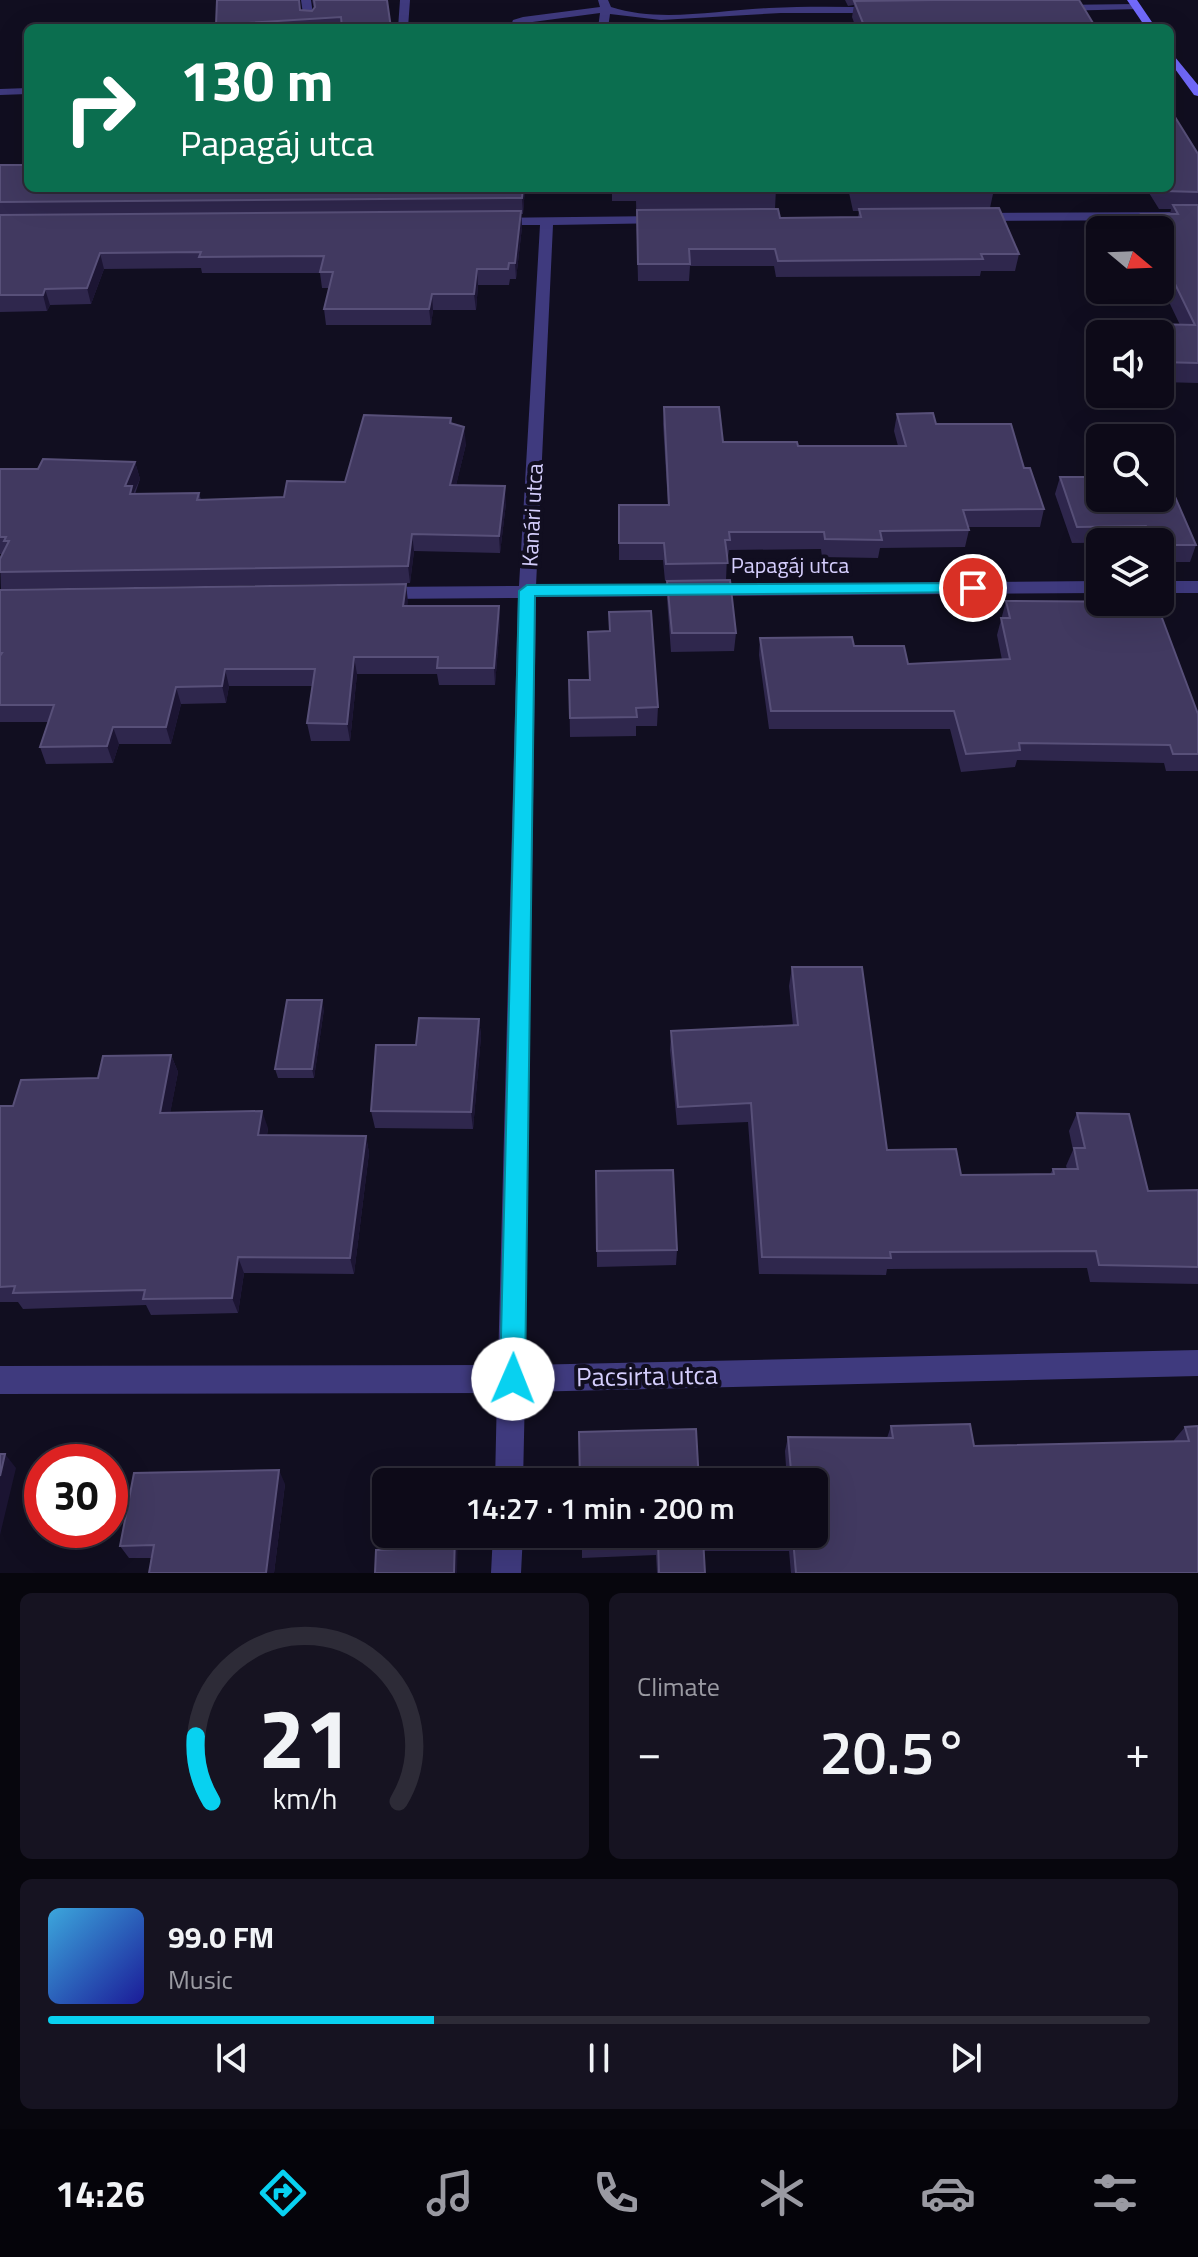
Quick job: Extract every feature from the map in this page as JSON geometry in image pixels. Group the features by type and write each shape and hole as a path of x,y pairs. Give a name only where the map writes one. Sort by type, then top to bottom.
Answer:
{"main road":[{"path":"1134,4 1148,24"},
{"path":"1174,60 1198,93"}],"street":[{"path":"306,0 309,24"},
{"path":"403,24 405,0"},
{"path":"516,24 523,20 604,4 627,15 885,10"},
{"path":"603,24 604,4"},
{"path":"1049,8 1134,4"},
{"path":"0,92 24,91"},
{"path":"960,218 1198,216"},
{"path":"485,221 674,220"},
{"name":"Kanári utca","path":"510,1468 527,591 547,221"},
{"name":"Papagáj utca","path":"368,593 1086,587"},
{"path":"1174,587 1198,587"},
{"name":"Pacsirta utca","path":"0,1380 513,1379 1198,1363"},
{"path":"506,1573 507,1548"}],"building":[{"path":"217,0 299,0 300,10 312,11 314,0 387,0 390,24 342,24 341,17 216,24"},
{"path":"1079,0 1094,24 863,24 854,1"},
{"path":"1174,115 1198,154 1198,192 1174,191"},
{"path":"0,165 24,165 24,192 523,192 522,198 0,202"},
{"path":"856,192 993,192 856,193"},
{"path":"1173,205 1198,205 1198,363 1174,362 1174,325 1195,325 1174,282 1174,216 1141,214 1178,214"},
{"path":"999,208 1019,254 981,254 983,259 778,261 775,249 689,249 690,264 638,264 637,210 778,209 780,218 861,217 859,209"},
{"path":"521,211 515,263 509,263 508,269 477,269 474,294 432,294 429,309 324,309 333,272 320,272 324,256 199,257 201,252 100,253 87,288 45,289 43,295 0,295 0,215"},
{"path":"664,407 719,407 723,442 797,442 798,446 906,446 897,414 933,413 936,424 1011,424 1024,468 1030,468 1044,509 963,510 969,530 880,531 882,540 825,539 824,532 729,532 730,540 725,540 728,563 666,564 664,543 619,543 619,505 669,505"},
{"path":"364,415 451,418 450,423 464,427 450,485 505,486 499,536 412,534 408,566 0,572 0,559 9,541 4,541 6,537 0,537 0,469 38,469 43,459 135,462 125,486 132,486 130,494 199,493 197,500 284,497 287,481 345,482"},
{"path":"1060,477 1086,477 1086,512 1174,512 1174,494 1196,545 1174,545 1174,528 1077,527"},
{"path":"730,580 736,633 672,633 667,581"},
{"path":"406,584 403,606 499,606 494,668 437,668 438,657 354,657 347,724 307,723 315,669 225,669 222,686 176,687 166,727 113,727 107,746 40,747 54,705 0,705 0,590"},
{"path":"1006,601 1086,602 1086,616 1161,616 1198,714 1198,754 1173,754 1170,745 1019,743 1020,750 966,754 954,711 771,711 760,638 852,637 854,646 904,646 908,664 1010,659 1001,618 1010,618"},
{"path":"651,611 658,707 636,708 637,717 570,718 569,680 590,680 588,632 610,631 609,612"},
{"path":"792,967 862,967 887,1150 956,1149 961,1175 1054,1174 1053,1169 1078,1169 1074,1148 1085,1148 1077,1113 1129,1114 1148,1191 1198,1190 1198,1267 1099,1265 1096,1251 890,1252 891,1258 762,1257 751,1103 678,1107 671,1031 798,1025"},
{"path":"287,1000 322,1000 312,1069 275,1069"},
{"path":"419,1018 479,1019 471,1112 371,1111 376,1045 416,1045"},
{"path":"171,1055 160,1113 262,1111 258,1135 366,1136 350,1258 238,1257 232,1298 143,1299 145,1290 13,1293 15,1286 0,1287 0,1106 13,1106 21,1080 98,1078 103,1056"},
{"path":"673,1170 677,1250 597,1251 596,1171"},
{"path":"970,1424 974,1446 1189,1441 1185,1427 1198,1426 1198,1573 796,1573 794,1548 828,1548 828,1468 791,1468 788,1437 893,1438 891,1426"},
{"path":"696,1429 698,1468 580,1468 579,1432"},
{"path":"0,1454 5,1454 0,1476"},
{"path":"279,1470 266,1573 149,1573 154,1545 128,1546 128,1504 134,1473"},
{"path":"455,1548 454,1573 375,1573 376,1550"},
{"path":"658,1548 704,1548 705,1573 659,1573"}],"route":[{"path":"513,1379 527,591 973,588"}]}
